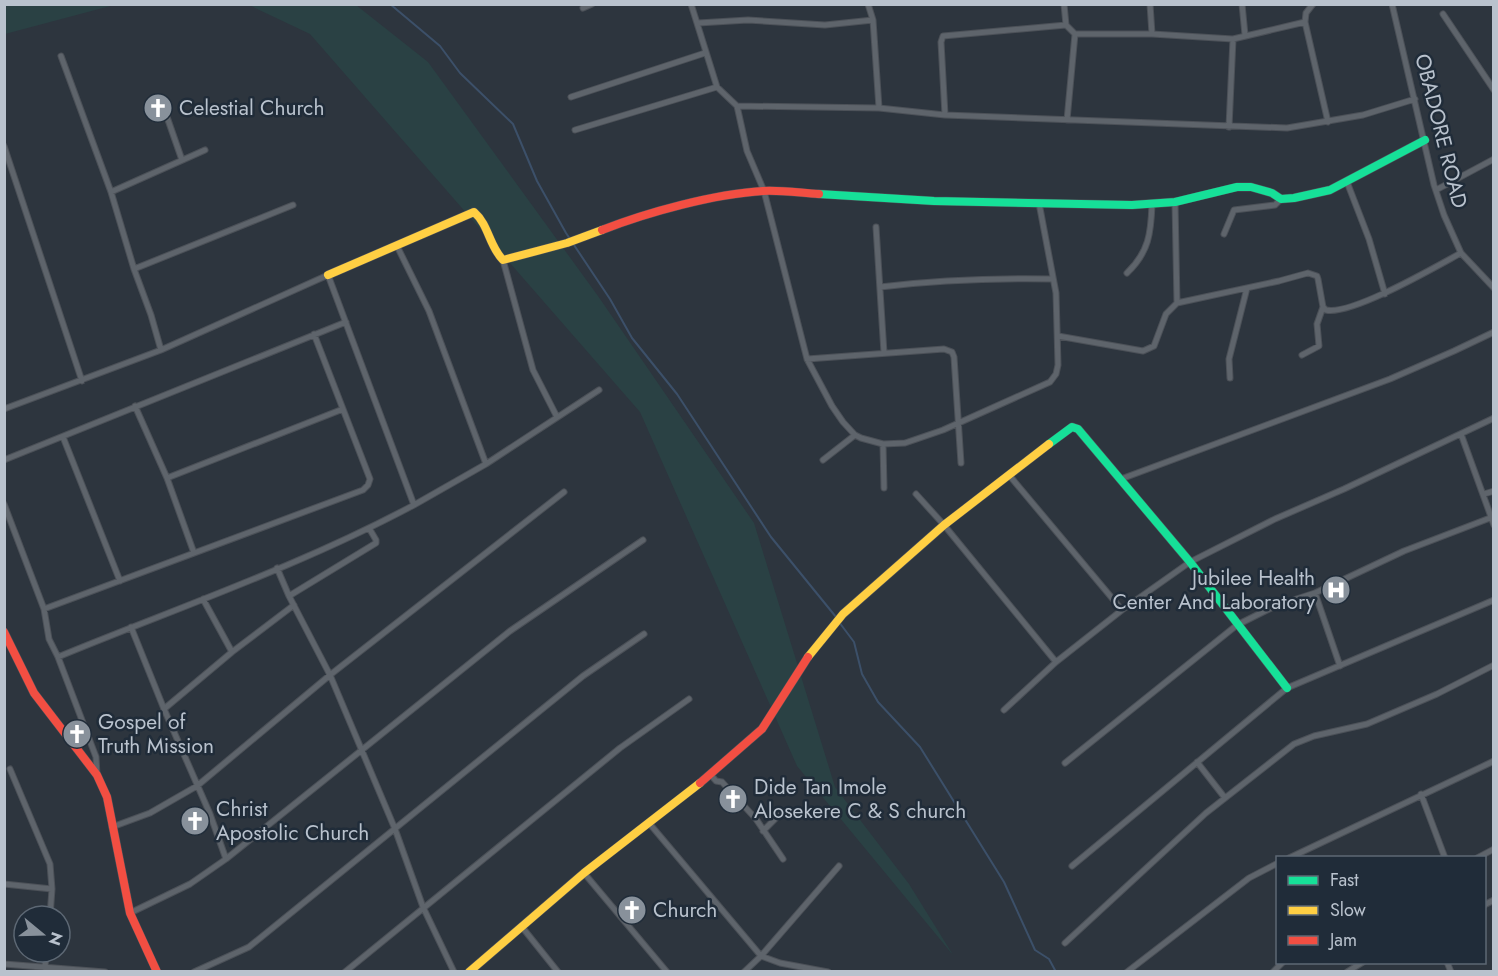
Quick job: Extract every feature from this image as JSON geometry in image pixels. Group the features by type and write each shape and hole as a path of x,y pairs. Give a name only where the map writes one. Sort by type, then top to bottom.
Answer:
{"street":[{"path":"583,8 592,4"},
{"path":"691,4 717,87 737,106 747,151 764,191 807,359 832,406 855,435 883,444 905,443 943,430 1050,382 1056,374 1058,365 1058,336 1053,279 1039,203"},
{"path":"868,4 873,20 879,108"},
{"path":"1064,4 1066,25 1075,34 1152,34 1233,39 1305,22"},
{"path":"1150,4 1152,34"},
{"path":"1242,4 1245,35"},
{"path":"1313,4 1306,13 1305,22 1328,122"},
{"name":"OBADORE ROAD","path":"1392,4 1444,215 1461,253 1494,288"},
{"path":"1443,14 1494,90"},
{"path":"698,23 748,20 825,25 873,20"},
{"path":"945,115 941,42 943,36 1066,25"},
{"path":"1067,120 1075,34"},
{"path":"1229,127 1233,39"},
{"path":"571,97 705,53"},
{"path":"61,56 111,192 161,350"},
{"path":"575,130 717,87"},
{"path":"737,106 879,108 945,115 1287,128 1363,115 1415,99"},
{"path":"167,117 182,160"},
{"path":"1224,234 1234,210 1275,205 1281,199 1316,194 1347,182 1425,140"},
{"path":"4,146 82,381"},
{"path":"111,192 205,150"},
{"path":"1436,190 1494,159"},
{"path":"1347,182 1385,294"},
{"path":"503,260 567,243 622,222 696,202 764,191 934,201 1152,204 1175,202 1238,187 1251,187 1272,193 1281,199"},
{"path":"1175,202 1177,303"},
{"path":"1127,273 1135,265 1147,245 1151,233 1152,204"},
{"path":"134,269 293,205"},
{"path":"5,408 161,350 474,212 482,220 497,254 503,260 533,370 557,417"},
{"path":"876,227 884,353"},
{"path":"397,246 429,310 486,464"},
{"path":"1323,307 1326,310 1336,310 1385,294 1461,253"},
{"path":"1058,336 1143,351 1149,350 1158,340 1166,314 1177,303 1308,273 1318,279 1323,307 1317,324 1318,346 1302,355"},
{"path":"328,275 414,505"},
{"path":"880,287 982,278 1053,279"},
{"path":"1230,378 1229,359 1248,288"},
{"path":"4,460 346,322"},
{"path":"1121,479 1390,379 1494,332"},
{"path":"44,609 363,490 368,485 370,479 314,334"},
{"path":"807,359 944,350 952,352 961,463"},
{"path":"58,657 369,528 486,464 599,390"},
{"path":"135,406 167,478 194,553"},
{"path":"167,478 343,409"},
{"path":"1004,710 1056,662 1122,610 1190,562 1275,519 1494,418"},
{"path":"469,972 584,873 711,775 762,729 815,647 843,614 944,525 1069,428 1075,427 1121,479 1190,562 1287,688"},
{"path":"1461,434 1494,525"},
{"path":"823,460 855,435"},
{"path":"63,437 120,581"},
{"path":"883,444 884,488"},
{"path":"1009,475 1122,610"},
{"path":"1484,494 1494,491"},
{"path":"112,827 150,813 196,786 330,675 564,492"},
{"path":"916,494 1056,662"},
{"path":"4,504 44,609 49,639 96,757 97,775"},
{"path":"1065,763 1237,625 1275,606 1315,592 1404,551 1491,518"},
{"path":"289,596 376,543 369,528"},
{"path":"130,912 189,884 226,859 510,631 643,540"},
{"path":"277,568 330,675 394,829 423,907 454,972"},
{"path":"1315,592 1340,666"},
{"path":"202,599 232,652"},
{"path":"1072,866 1287,688 1494,600"},
{"path":"164,709 232,652 294,605"},
{"path":"131,627 196,786 210,814 226,859"},
{"path":"4,632 34,693 97,775 107,797 130,912 157,972"},
{"path":"194,972 249,947 583,676 644,634"},
{"path":"1065,943 1225,798 1294,744 1314,736 1367,724 1437,694 1494,665"},
{"path":"345,972 620,748 689,699"},
{"path":"1293,856 1494,761"},
{"path":"1197,762 1225,798"},
{"path":"10,769 50,864 51,904"},
{"path":"711,775 716,781 722,782 756,819 783,859"},
{"path":"1421,794 1444,856"},
{"path":"763,831 778,816"},
{"path":"649,823 761,956 780,963 828,972"},
{"path":"1127,972 1249,878 1276,864"},
{"path":"744,972 761,956 839,866"},
{"path":"584,873 667,972"},
{"path":"4,884 52,889"},
{"path":"522,927 558,972"},
{"path":"4,964 105,972"},
{"path":"45,964 45,968"},
{"path":"1347,972 1360,964"}],"green space":[{"path":"5,4 114,4 114,5 5,34"},
{"path":"249,5 356,5 428,62 598,296 754,523 835,787 909,884 953,955 797,766 640,412 310,34"}],"waterway":[{"path":"390,4 440,46 460,73 513,124 537,181 566,233 610,299 632,338 677,394 771,537 836,617"},
{"path":"839,622 854,642 862,674 878,702 920,747 1004,882 1035,950 1049,959 1056,972"}],"traffic: fast":[{"path":"819,194 934,201 1132,205 1175,202 1237,187 1251,187 1272,193 1281,199 1294,198 1330,190 1425,140"},
{"path":"1049,444 1072,427 1078,429 1190,562 1287,688"}],"traffic: slow":[{"path":"328,275 474,212 483,223 503,260 567,243 602,230"},
{"path":"808,657 843,614 944,525 1049,444"},
{"path":"469,972 584,873 700,783"}],"traffic: jam":[{"path":"602,230 660,211 724,196 770,191 819,194"},
{"path":"4,632 34,693 97,775 107,797 130,913 157,972"},
{"path":"700,783 762,729 808,657"}],"place":[{"name":"Celestial Church","path":"158,108"},
{"name":"Jubilee Health Center And Laboratory","path":"1336,590"},
{"name":"Gospel of Truth Mission","path":"77,734"},
{"name":"Dide Tan Imole Alosekere C & S church","path":"733,799"},
{"name":"Christ Apostolic Church","path":"195,821"},
{"name":"Church","path":"632,910"}]}
